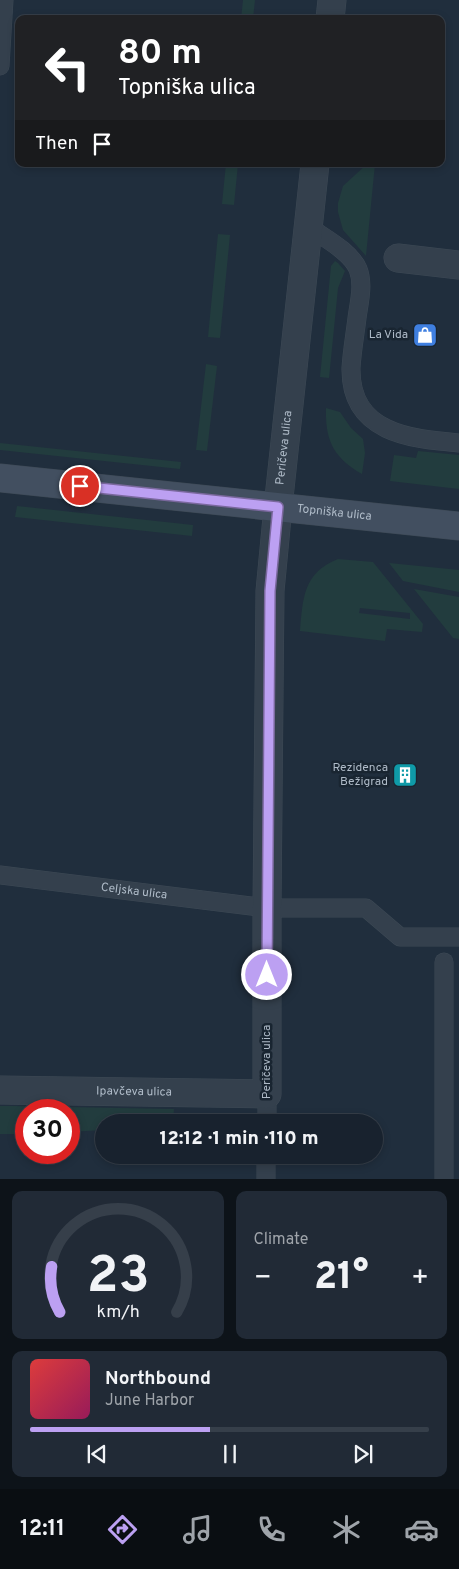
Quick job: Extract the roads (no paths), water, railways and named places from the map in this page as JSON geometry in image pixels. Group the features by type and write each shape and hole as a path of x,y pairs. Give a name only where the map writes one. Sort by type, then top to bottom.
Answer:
{"main road":[{"name":"Topniška ulica","path":"0,478 459,526"}],"street":[{"path":"330,15 332,0"},
{"name":"Peričeva ulica","path":"267,1094 270,591 315,167"},
{"path":"398,258 459,265"},
{"name":"Ipavčeva ulica","path":"0,1090 267,1094"}],"lane":[{"path":"0,66 4,0"},
{"path":"309,227 344,252 355,264 358,271 360,292 351,368 353,387 362,409 377,423 398,435 427,441 459,443"},
{"name":"Celjska ulica","path":"0,875 267,908 366,908 400,937 459,937"},
{"path":"444,962 444,1179"},
{"name":"Peričeva ulica","path":"267,1094 267,1114"},
{"path":"266,1164 266,1179"}],"place":[{"name":"La Vida","path":"425,335"},
{"name":"Rezidenca Bežigrad","path":"405,775"}]}
